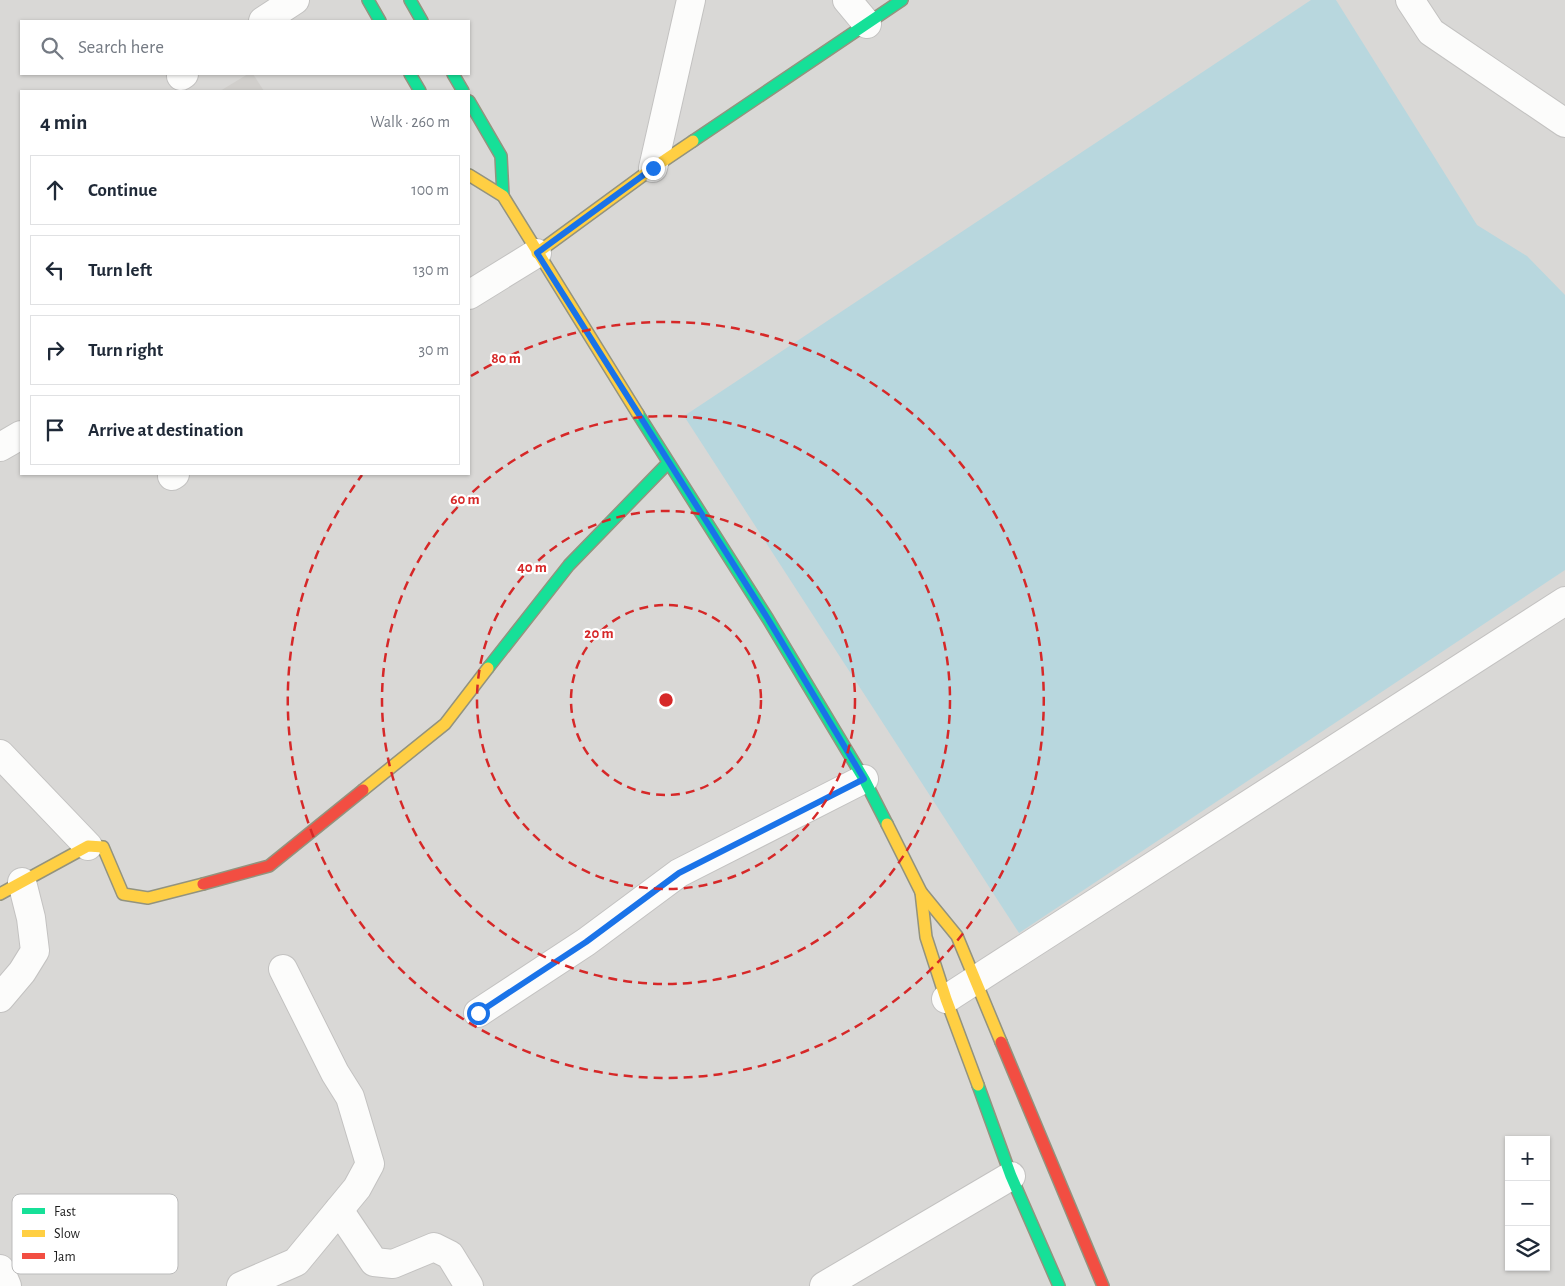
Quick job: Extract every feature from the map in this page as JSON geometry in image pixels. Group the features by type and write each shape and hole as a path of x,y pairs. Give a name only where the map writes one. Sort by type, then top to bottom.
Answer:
{"street":[{"path":"265,20 295,0"},
{"path":"368,0 379,20"},
{"path":"410,0 421,20"},
{"path":"653,168 691,0"},
{"path":"847,0 867,24"},
{"path":"470,294 537,253 653,168 902,0"},
{"path":"1410,0 1431,32 1565,124"},
{"path":"411,75 419,90"},
{"path":"454,75 462,90"},
{"path":"470,103 501,156 503,196"},
{"path":"470,176 503,196 768,619 864,779 922,892 957,936 1103,1286"},
{"path":"0,447 20,436"},
{"path":"0,998 22,972 35,951 31,918 11,888 88,846 103,847 123,894 148,898 269,866 445,724 569,565 668,462"},
{"path":"946,999 1565,601"},
{"path":"0,754 88,846"},
{"path":"478,1013 586,942 679,873 864,779"},
{"path":"922,892 926,937 946,999 1011,1176 1059,1286"},
{"path":"241,1286 296,1262 357,1188 370,1164 350,1097 335,1073 283,969"},
{"path":"824,1286 1011,1176"},
{"path":"339,1210 374,1262 393,1264 434,1247 450,1255 469,1286"},
{"path":"0,1268 7,1286"}],"shaded area":[{"path":"0,0 1565,0 1565,1286 0,1286"}],"water":[{"path":"1311,0 1336,0 1477,225 1527,256 1565,295 1565,570 1019,933 684,416"}],"building":[{"path":"246,75 254,75 263,90 222,90"}],"traffic: fast":[{"path":"368,0 379,20"},
{"path":"410,0 421,20"},
{"path":"693,141 902,0"},
{"path":"411,75 419,90"},
{"path":"454,75 462,90"},
{"path":"470,103 501,156 503,196"},
{"path":"638,414 768,619 864,779 887,824"},
{"path":"488,668 569,565 668,463"},
{"path":"978,1085 1011,1176 1059,1286"}],"traffic: slow":[{"path":"537,253 693,141"},
{"path":"470,176 503,196 638,414"},
{"path":"363,790 445,724 488,668"},
{"path":"887,824 921,892 957,936 1001,1042"},
{"path":"0,894 88,846 103,847 123,894 148,898 203,884"},
{"path":"921,892 926,937 946,999 978,1085"}],"traffic: jam":[{"path":"203,884 269,866 363,790"},
{"path":"1001,1042 1103,1286"}],"route":[{"path":"478,1013 586,942 679,873 864,779 768,619 537,253 653,168"}]}
